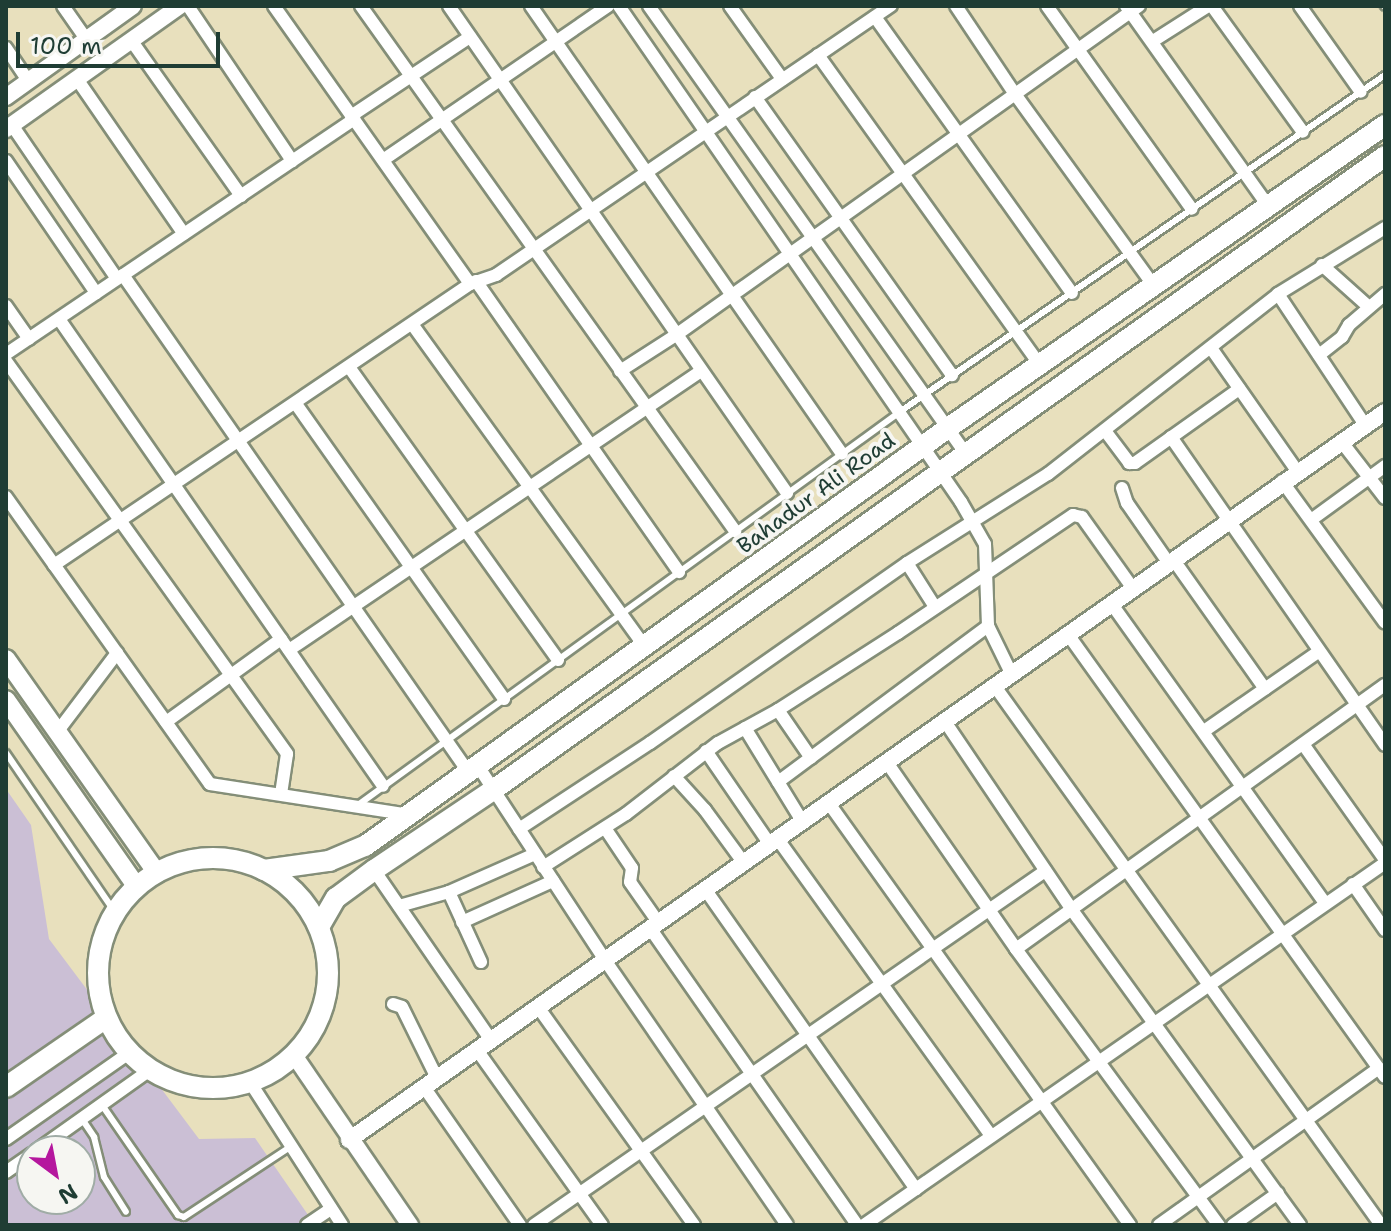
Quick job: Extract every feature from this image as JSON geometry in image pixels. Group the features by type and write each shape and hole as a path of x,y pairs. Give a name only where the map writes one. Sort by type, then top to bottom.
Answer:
{"main road":[{"name":"Bahadur Ali Road","path":"264,870 306,866 343,856 410,815 948,428 1385,125"},
{"path":"319,927 336,898 374,870 493,790 1385,156"},
{"path":"6,659 157,873"},
{"path":"6,700 137,887"},
{"path":"202,859 234,860 264,870 302,899 319,927 327,956 328,987 320,1016 294,1055 250,1082 198,1087 150,1070 129,1053 106,1018 97,972 103,941 115,912 137,887 157,873 202,859"},
{"path":"6,1087 106,1018"}],"street":[{"path":"63,6 86,39"},
{"path":"6,97 133,6"},
{"path":"180,6 9,127 239,443 446,741 493,790 787,1225"},
{"path":"188,6 292,161"},
{"path":"274,6 679,572"},
{"path":"361,6 735,531"},
{"path":"449,6 787,493"},
{"path":"531,6 842,454"},
{"path":"383,160 608,6"},
{"path":"619,6 901,411 972,520 985,544 988,626 1011,673"},
{"path":"649,6 966,454"},
{"path":"730,6 782,79"},
{"path":"54,565 239,443 473,282 496,275 891,6"},
{"path":"956,6 1015,94 1154,286"},
{"path":"1047,6 1192,209"},
{"path":"1153,41 1210,6 1303,132"},
{"path":"1300,6 1361,92"},
{"path":"620,371 815,238 1132,8 1269,207"},
{"path":"875,17 1072,293"},
{"path":"6,354 470,37"},
{"path":"131,40 241,196"},
{"path":"6,48 28,81"},
{"path":"818,55 1039,364"},
{"path":"77,79 184,234"},
{"path":"755,97 952,375"},
{"path":"6,161 96,293"},
{"path":"519,829 662,735 907,563 1048,474 1106,432 1278,294 1385,228"},
{"path":"1322,265 1369,307"},
{"path":"1278,294 1365,425"},
{"path":"1319,355 1385,294"},
{"path":"6,306 29,339"},
{"path":"59,319 383,786"},
{"path":"412,324 645,647"},
{"path":"1211,348 1297,471"},
{"path":"6,361 287,754 281,794"},
{"path":"349,367 558,660"},
{"path":"166,722 230,675 353,607 701,371"},
{"path":"1106,432 1132,464 1239,389"},
{"path":"296,404 504,699"},
{"path":"349,1140 1282,481 1385,412"},
{"path":"1171,437 1385,745"},
{"path":"1341,441 1385,498"},
{"path":"1311,520 1385,466"},
{"path":"1282,481 1385,623"},
{"path":"1122,488 1127,503 1265,689"},
{"path":"6,497 210,784 410,815"},
{"path":"543,867 605,828 706,751 778,710 1077,514 1132,587"},
{"path":"907,563 935,607"},
{"path":"1111,603 1325,903"},
{"path":"778,782 988,626"},
{"path":"1067,633 1382,1073 1306,1121 1159,1225"},
{"path":"1204,731 1318,652"},
{"path":"58,731 117,653"},
{"path":"994,685 1381,1225"},
{"path":"1016,949 1385,685"},
{"path":"778,710 811,758"},
{"path":"944,720 1072,910 1300,1225"},
{"path":"745,728 802,821"},
{"path":"864,1225 1385,862 1303,744"},
{"path":"706,751 991,1136"},
{"path":"886,761 1016,949 1219,1225"},
{"path":"674,776 705,810 743,862"},
{"path":"828,802 931,951 1130,1225"},
{"path":"605,828 632,868 630,882 654,925 750,1073 857,1225"},
{"path":"399,906 449,892 535,854"},
{"path":"374,870 602,1225"},
{"path":"534,1225 1045,871"},
{"path":"462,922 553,881"},
{"path":"1353,884 1385,930"},
{"path":"705,889 916,1189"},
{"path":"449,892 481,962"},
{"path":"393,1004 402,1007 431,1083 520,1225"},
{"path":"538,1007 694,1225"},
{"path":"6,1139 129,1053"},
{"path":"294,1055 349,1140 410,1225"},
{"path":"59,1135 150,1070"},
{"path":"250,1082 342,1225"},
{"path":"1233,1225 1278,1193"},
{"path":"307,1225 331,1209"}],"lane":[{"path":"358,805 901,411 1385,75"},
{"path":"6,753 115,912"},
{"path":"102,1105 178,1215 184,1217 290,1147"},
{"path":"82,1119 94,1137 104,1177 126,1212"}],"shaded area":[{"path":"6,789 31,825 49,939 199,1139 255,1138 315,1225 6,1225"}]}
